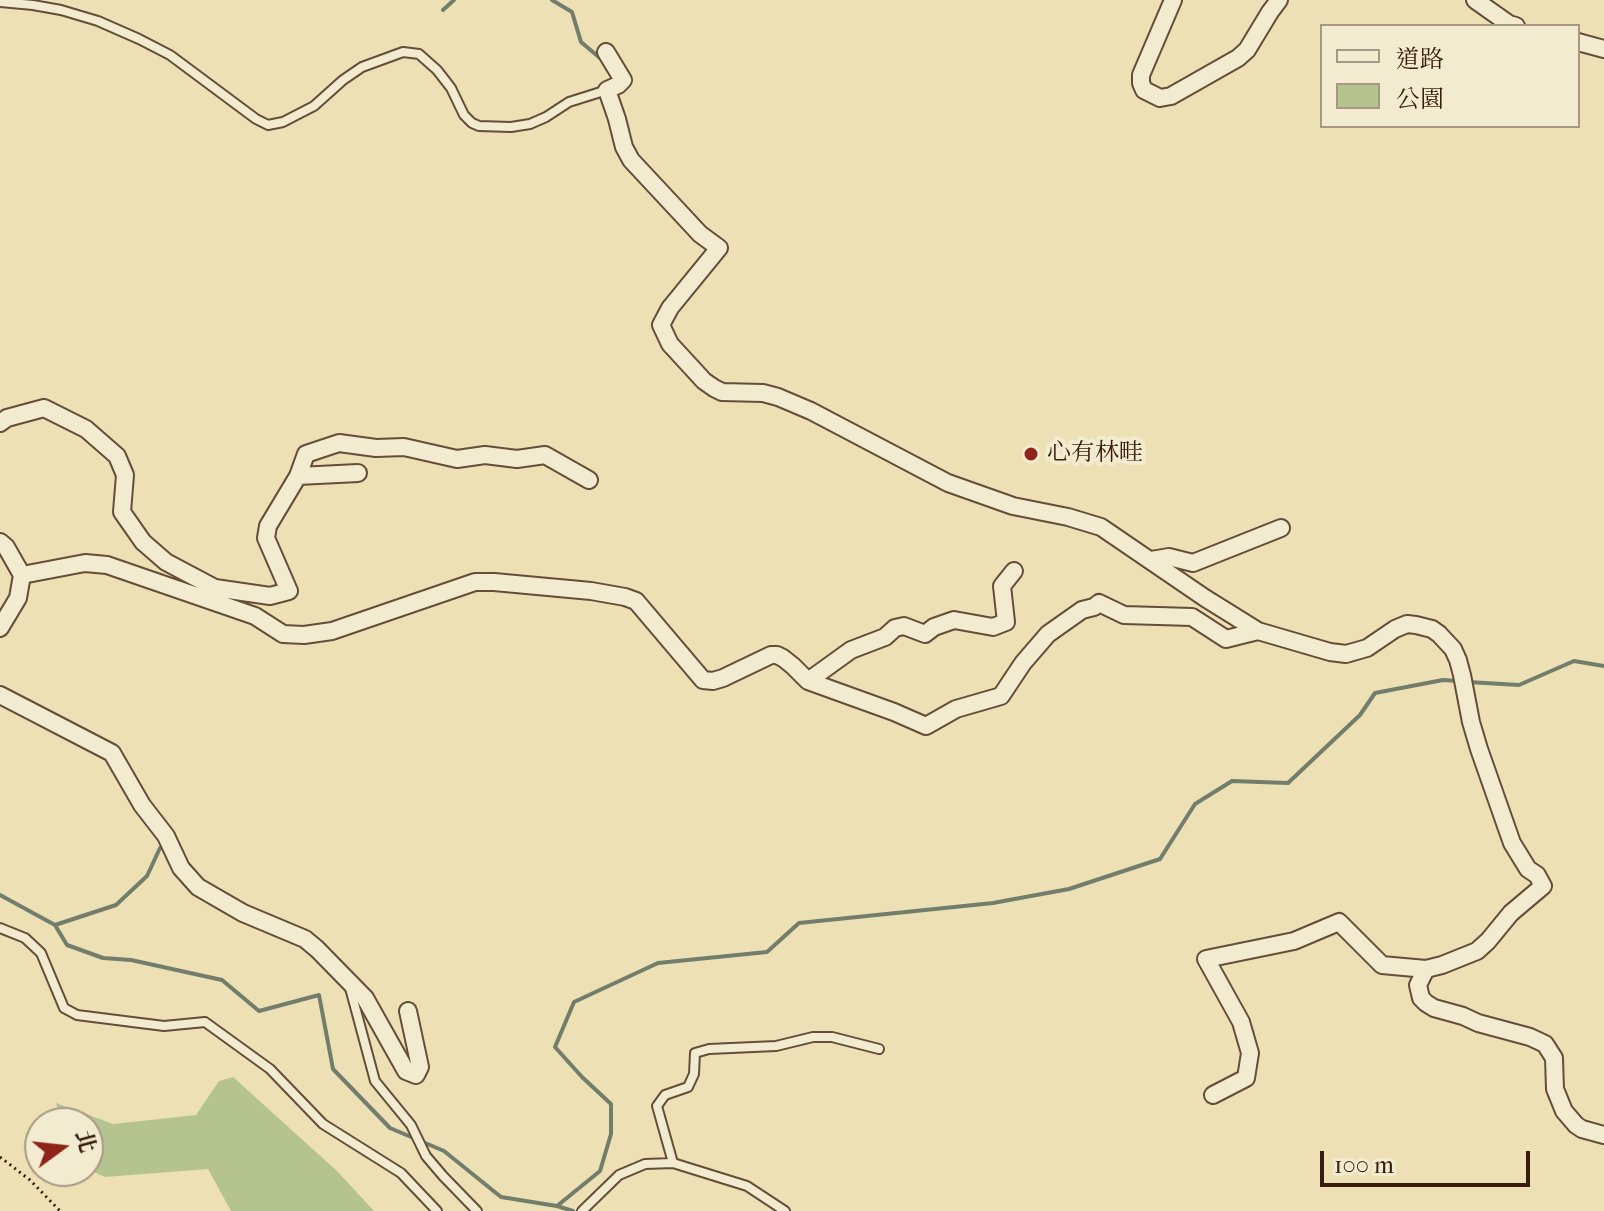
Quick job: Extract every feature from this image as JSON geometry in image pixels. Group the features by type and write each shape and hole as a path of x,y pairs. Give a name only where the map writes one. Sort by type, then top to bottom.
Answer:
{"street":[{"path":"1173,0 1141,75 1144,90 1160,98 1171,96 1238,58 1247,50 1279,0"},
{"path":"1475,0 1509,24"},
{"path":"1580,43 1604,49"},
{"path":"606,52 623,80 607,90 624,147 631,160 700,234 719,248 670,308 661,325 670,344 704,381 722,392 763,393 778,397 811,411 948,483 1013,506 1090,523 1115,536 1258,631 1346,654 1367,648 1407,624 1416,625 1432,629 1446,640 1458,660 1479,749 1512,843 1543,886 1511,913 1477,951 1426,969 1382,965 1339,922 1294,941 1206,959 1241,1022 1250,1053 1246,1078 1213,1095"},
{"path":"0,423 7,418 44,408 86,429 117,456 125,475 122,512 143,542 166,562 215,588 270,596 289,591 266,538 268,526 298,476 306,454 339,443 376,448 404,447 457,459 485,455 517,459 545,455 589,480"},
{"path":"298,476 358,473"},
{"path":"1151,560 1169,557 1193,563 1281,528"},
{"path":"0,542 22,575 18,598 0,628"},
{"path":"22,575 85,563 107,565 255,616 283,634 304,635 332,631 475,582 591,591 636,601 703,680 723,678 777,655 808,681 926,726 956,709 1001,696 1023,663 1048,634 1082,610 1099,603 1124,615 1192,617 1226,639 1258,631"},
{"path":"808,681 851,650 885,637 895,628 904,626 925,634 954,620 993,627 1006,622 1002,586 1014,571"},
{"path":"0,695 112,753 142,805 166,836 181,868 198,887 243,913 305,939 365,998 406,1071 416,1075 420,1067 408,1011"},
{"path":"1426,969 1418,985 1421,998 1426,1003 1545,1044 1554,1058 1555,1089 1564,1111 1582,1129 1604,1135"}],"lane":[{"path":"0,2 61,10 98,21 139,39 170,55 268,125 283,122 314,106 362,67 403,52 419,54 437,70 448,83 464,115 479,126 503,128 530,124 569,102 607,90"},
{"path":"0,928 25,938 41,953 64,1008 77,1015 164,1026 205,1022 270,1069 323,1124 401,1173 437,1211"},
{"path":"348,979 375,1081 411,1125 426,1156 477,1211"},
{"path":"673,1163 657,1106 665,1095 688,1087 694,1074 695,1053 709,1049 776,1046 813,1037 832,1037 879,1049"},
{"path":"582,1211 619,1175 645,1164 673,1163 747,1186 785,1211"}],"path":[{"path":"0,1157 30,1180 60,1211"}],"green space":[{"path":"233,1077 337,1171 374,1211 231,1211 208,1169 104,1177 104,1121 113,1124 196,1115 219,1081"}],"waterway":[{"path":"443,10 454,0"},
{"path":"552,0 572,12 581,42 600,58"},
{"path":"1468,682 1519,685 1574,661 1604,666"},
{"path":"557,1206 600,1171 611,1134 611,1104 555,1047 574,1002 658,963 767,952 799,923 993,903 1069,889 1160,859 1195,804 1232,781 1288,783 1360,715 1375,693 1443,680 1459,681"},
{"path":"55,925 116,905 147,876 160,848"},
{"path":"0,895 55,925 67,945 103,958 131,960 222,980 259,1011 319,995 333,1069 390,1128 444,1151 501,1197 573,1211"}],"place":[{"name":"心有林畦","path":"1031,454"}]}
